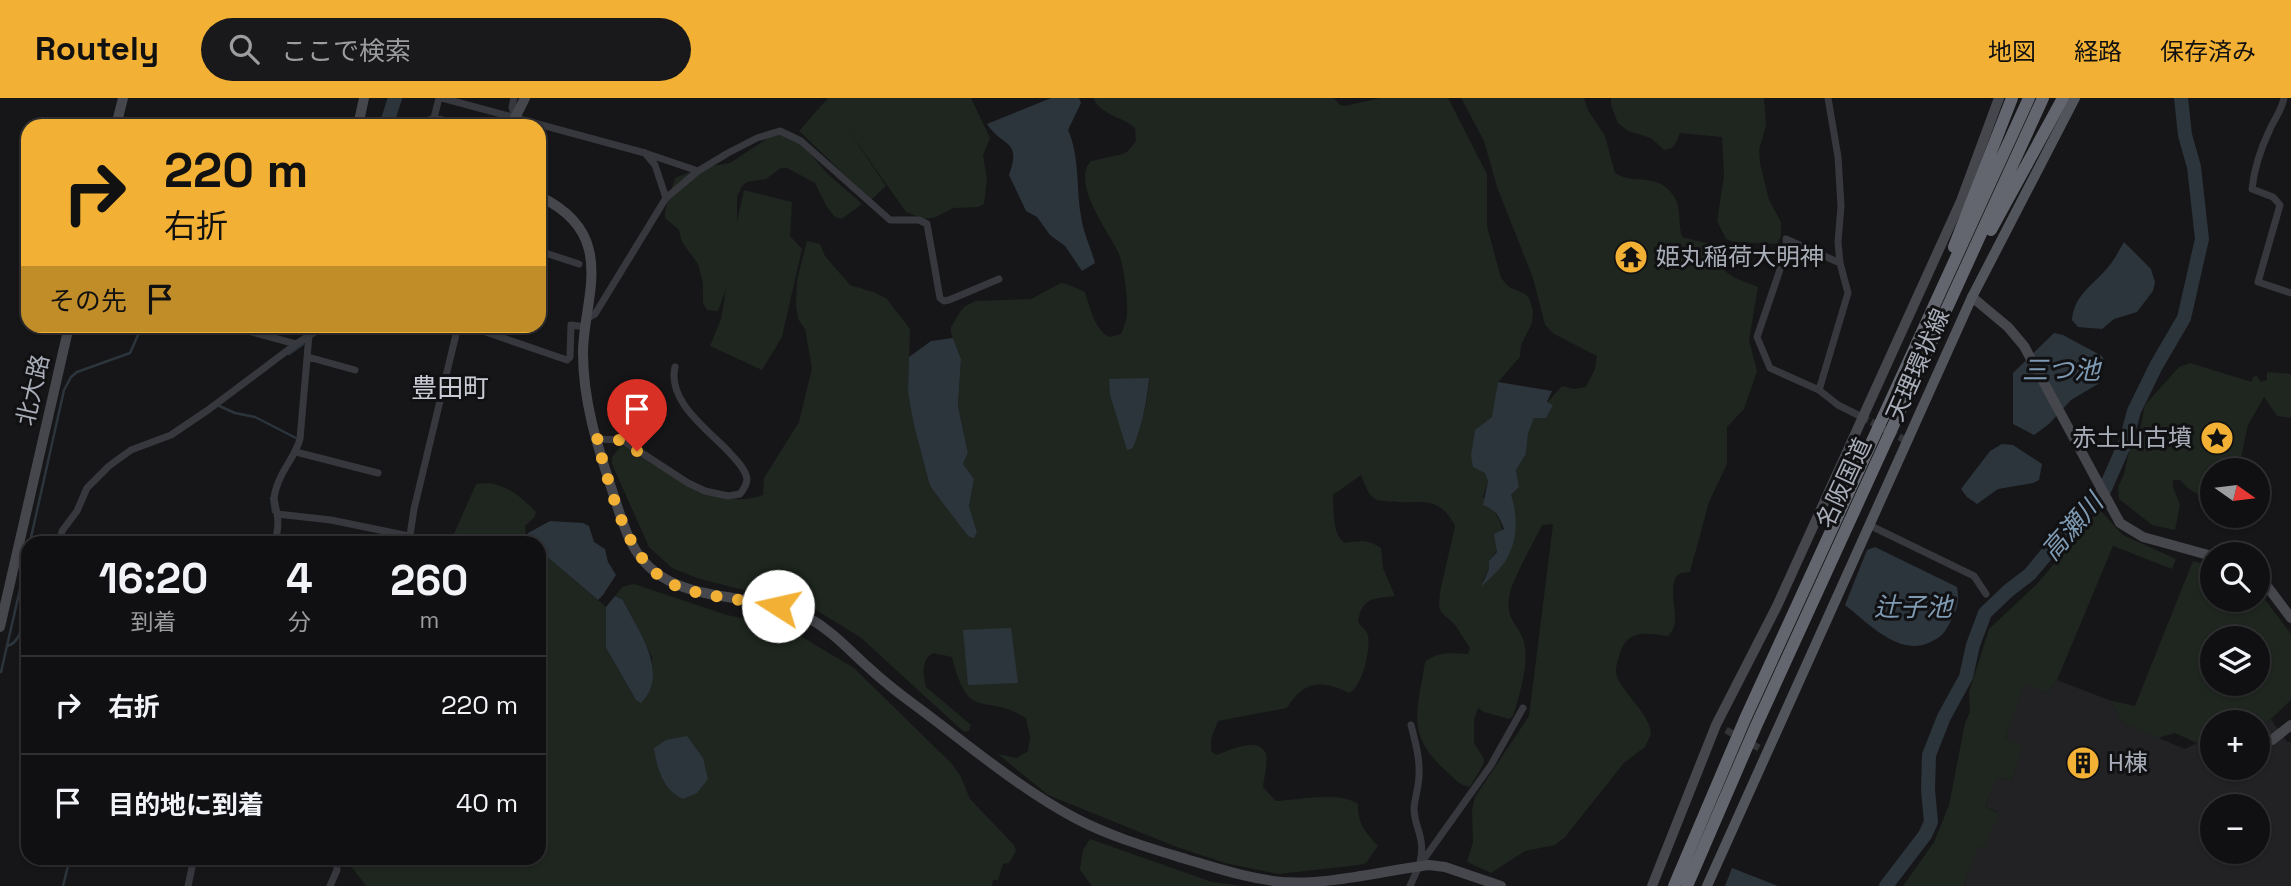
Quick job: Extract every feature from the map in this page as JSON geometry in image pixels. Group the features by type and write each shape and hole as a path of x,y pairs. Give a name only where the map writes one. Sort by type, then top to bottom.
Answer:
{"highway":[{"path":"1911,358 2012,98"},
{"name":"名阪国道","path":"1674,886 1745,719 2029,98"},
{"name":"名阪国道","path":"1688,886 1756,726 2043,98"},
{"path":"1884,447 1980,251 2063,98"}],"main road":[{"name":"天理環状線","path":"1707,886 1763,751 1972,297 2076,98"}],"street":[{"path":"118,119 123,98"},
{"path":"360,119 364,98"},
{"path":"438,119 434,118 441,98 507,119"},
{"path":"513,119 514,98"},
{"path":"514,119 525,98"},
{"path":"1819,390 1848,292 1840,263 1838,242 1842,206 1838,157 1828,98"},
{"path":"1652,886 1961,201 1999,98"},
{"path":"2291,98 2283,102 2264,142 2252,189 2273,197 2280,205 2258,282 2291,293"},
{"path":"546,129 645,153 698,171"},
{"path":"488,333 567,360 570,357 571,325 585,323 595,314 666,198 698,171 757,138 780,131 801,141 890,220 919,219 927,224 940,298 944,301 999,279"},
{"path":"645,153 655,165 666,198"},
{"path":"546,200 569,215 581,231 589,250 591,274 583,351 585,395 596,439 632,546 656,574 678,587 778,606 823,626 899,694 1019,782 1075,818 1133,842 1262,879 1306,882 1419,866 1444,867 1498,885"},
{"path":"1840,263 1786,239 1787,250 1758,337 1770,368 1819,390 1838,405 1862,417"},
{"path":"546,253 579,264"},
{"path":"1972,297 2008,327 2024,346 2120,523 2143,537 2200,553"},
{"name":"北大路","path":"0,627 67,333"},
{"path":"256,333 296,344"},
{"path":"61,536 77,511 87,488 109,466 131,450 171,435 312,333"},
{"path":"410,536 456,333"},
{"path":"275,536 277,514 273,502 277,486 296,452 300,439 309,335"},
{"path":"308,357 355,370"},
{"path":"596,439 622,440 679,478 705,491 728,496 740,494 747,479 744,472 737,460 684,406 672,379 675,366"},
{"path":"296,452 378,473"},
{"path":"277,514 331,520 393,536"},
{"path":"1869,525 1974,576 1986,594"},
{"path":"16,556 21,556"},
{"path":"2270,590 2291,618"},
{"path":"1410,886 1419,866 1492,765 1523,708"},
{"path":"1411,725 1417,748 1419,775 1414,810 1422,837 1419,866"},
{"path":"2272,740 2291,725"},
{"path":"188,886 192,865"},
{"path":"330,886 337,865"}],"shaded area":[{"path":"828,98 971,98 990,138 983,155 987,180 984,204 978,207 953,208 936,217 924,219 906,212 848,130 886,186 871,200 799,131"},
{"path":"1093,98 1334,98 1340,105 1346,106 1379,98 1448,98 1487,174 1487,226 1501,278 1509,287 1529,298 1533,311 1532,323 1521,345 1520,357 1498,382 1485,473 1488,481 1483,497 1499,521 1502,535 1482,582 1500,567 1511,495 1519,487 1516,470 1526,454 1528,434 1534,417 1562,386 1574,389 1586,387 1595,369 1597,356 1554,334 1545,325 1533,278 1497,187 1484,141 1461,98 1584,98 1588,110 1605,136 1615,173 1623,177 1654,181 1668,189 1677,202 1682,237 1710,244 1719,252 1719,260 1725,271 1758,287 1749,340 1757,371 1744,409 1727,427 1727,464 1709,502 1690,572 1679,574 1674,582 1674,627 1668,636 1641,634 1629,638 1617,663 1618,679 1645,718 1651,734 1645,747 1624,763 1565,837 1555,845 1525,851 1491,873 1467,862 1473,842 1472,810 1475,797 1529,716 1553,524 1542,525 1510,591 1509,612 1524,642 1526,659 1523,679 1513,716 1509,719 1478,708 1474,719 1474,743 1484,759 1470,787 1462,785 1432,756 1419,732 1417,720 1425,662 1440,654 1468,654 1470,648 1439,606 1455,526 1441,508 1433,504 1376,500 1368,491 1361,475 1333,495 1334,521 1340,539 1344,543 1368,542 1381,548 1383,568 1395,596 1370,601 1362,608 1358,622 1366,632 1369,642 1362,676 1354,690 1349,693 1330,686 1314,685 1300,692 1287,708 1218,721 1211,739 1211,751 1216,755 1243,746 1262,748 1266,754 1263,787 1276,801 1330,797 1350,800 1358,804 1361,822 1378,846 1366,863 1359,865 1278,874 1225,863 1174,846 1048,795 998,754 1017,758 1028,751 1030,737 1026,718 1011,710 972,699 958,678 952,657 933,653 926,659 924,677 926,687 971,725 969,731 964,732 860,637 811,607 700,579 672,568 649,547 612,464 612,457 621,446 634,450 657,467 720,495 739,499 763,495 764,478 799,422 812,368 805,329 798,319 796,306 797,280 807,241 820,244 825,256 850,285 887,299 910,329 908,392 930,486 974,537 977,532 969,506 974,479 963,464 968,453 958,405 961,359 951,333 951,327 960,312 975,301 1031,299 1061,283 1085,292 1096,323 1109,337 1121,334 1126,321 1126,292 1121,259 1094,208 1085,182 1086,170 1091,161 1128,151 1136,141 1135,128 1097,104","holes":["1149,378 1143,415 1127,449 1121,425"]},
{"path":"1611,98 1764,98 1766,125 1759,150 1760,163 1769,200 1781,222 1781,236 1777,244 1734,242 1726,239 1717,221 1724,176 1722,137 1680,133 1673,147 1664,150 1651,138 1628,131 1618,123"},
{"path":"776,133 799,143 862,204 842,219 835,217 815,183 787,168 781,168 766,179 747,182 742,186 737,197 737,222 744,190 792,202 790,236 802,249 782,337 762,370 710,346 721,319 726,289 718,311 707,310 703,303 703,283 698,264 682,242 679,230 665,218 665,211 675,178 697,169 730,163"},
{"path":"2190,363 2252,382 2256,375 2261,382 2267,380 2267,372 2291,374 2291,418 2277,416 2264,397 2248,425 2241,458 2200,458 2200,495 2180,480 2173,480 2180,505 2175,530 2152,525 2119,499 2118,487 2130,447 2140,430 2145,405 2179,367"},
{"path":"489,483 503,487 515,493 536,512 534,518 525,526 526,536 452,536 476,484"},
{"path":"2099,509 2123,535 2176,559 2172,569 2113,546 2057,680 2048,693 2025,684 2005,738 2023,747 2011,781 1997,777 1985,807 1999,813 1984,848 1978,847 1964,886 1903,886 1934,842 1949,805 1965,723 1970,712 1969,692 1989,629 2038,583"},
{"path":"546,556 606,607 606,648 636,700 653,677 652,657 623,600 615,596 622,587 634,584 727,615 787,628 854,668 952,764 970,799 1014,845 1016,851 1009,863 1003,864 998,880 993,880 992,886 366,886 350,865 546,865"},
{"path":"2193,561 2200,563 2200,612 2270,612 2270,606 2291,634 2291,700 2270,720 2270,710 2200,710 2200,742 2197,743 2175,733 2158,738 2123,723 2109,700 2135,706"},
{"path":"2057,680 2109,700 2123,723 2185,749 2200,742 2200,780 2270,780 2271,719 2287,742 2291,742 2291,886 1965,886 1978,846 1983,848 1998,812 1985,807 1997,777 2011,781 2023,747 2005,738 2025,683 2048,693"},
{"path":"1090,839 1212,882 1242,886 1092,886 1080,870 1083,850"}],"water":[{"path":"1051,98 1079,98 1081,103 1068,130 1076,162 1082,222 1095,263 1082,271 1065,246 1050,235 1037,217 1026,211 1009,175 1012,149 987,124"},
{"name":"三つ池","path":"2124,242 2151,269 2155,282 2153,291 2137,312 2114,319 2102,329 2078,327 2072,320 2077,303 2111,263"},
{"name":"三つ池","path":"2054,333 2102,356 2105,362 2098,384 2071,400 2049,424 2034,435 2013,424 2013,373"},
{"path":"953,338 961,359 958,406 968,453 963,464 974,479 969,506 977,532 974,538 968,536 930,486 908,392 909,357 931,341"},
{"path":"1149,378 1139,430 1133,448 1127,450 1110,395 1109,379"},
{"path":"1498,382 1552,391 1547,402 1553,405 1546,418 1534,418 1528,434 1526,454 1516,470 1519,487 1511,495 1516,524 1510,552 1501,567 1481,587 1489,569 1489,561 1497,552 1494,534 1504,529 1497,514 1483,505 1488,481 1485,473 1473,467 1471,456 1475,430 1492,417"},
{"name":"三つ池","path":"2002,444 2013,445 2042,464 2039,480 1998,489 1977,504 1961,489 1990,451"},
{"path":"550,521 583,523 589,526 594,542 605,549 608,562 616,575 598,600 546,556 546,536 527,536"},
{"name":"辻子池","path":"1875,547 1957,587 1958,604 1955,613 1938,638 1926,644 1904,645 1882,635 1845,605 1867,550"},
{"path":"615,596 623,600 643,638 652,665 653,678 641,703 636,700 606,648 606,607"},
{"path":"1011,628 1018,683 968,685 963,630"},
{"path":"687,736 703,758 708,779 697,793 683,799 670,790 662,778 654,748 666,740"},
{"path":"1732,868 1778,886 1725,886"}],"waterway":[{"path":"388,119 395,98"},
{"name":"高瀬川","path":"1886,886 1925,835 1931,822 1929,755 1944,717 1966,677 1973,645 1985,613 2030,574 2104,491 2126,441 2134,411 2184,318 2202,239 2194,167 2185,135 2181,98"},
{"path":"31,536 64,390 77,372 130,353 139,333"},
{"path":"289,354 303,344"},
{"path":"217,405 235,413 255,417 298,439"},
{"path":"271,498 273,512"},
{"path":"1,672 21,585"},
{"path":"7,646 13,644 21,630"},
{"path":"63,886 68,865"}],"tunnel":[{"path":"1862,417 1907,441"},
{"path":"1726,730 1759,748"}],"place":[{"name":"姫丸稲荷大明神","path":"1631,257"},
{"name":"赤土山古墳","path":"2217,438"},
{"name":"H棟","path":"2083,763"}],"district":[{"name":"豊田町","path":"450,388"}],"route":[{"path":"637,451 622,440 596,439 625,530 641,559 656,574 678,587 778,606"}]}
